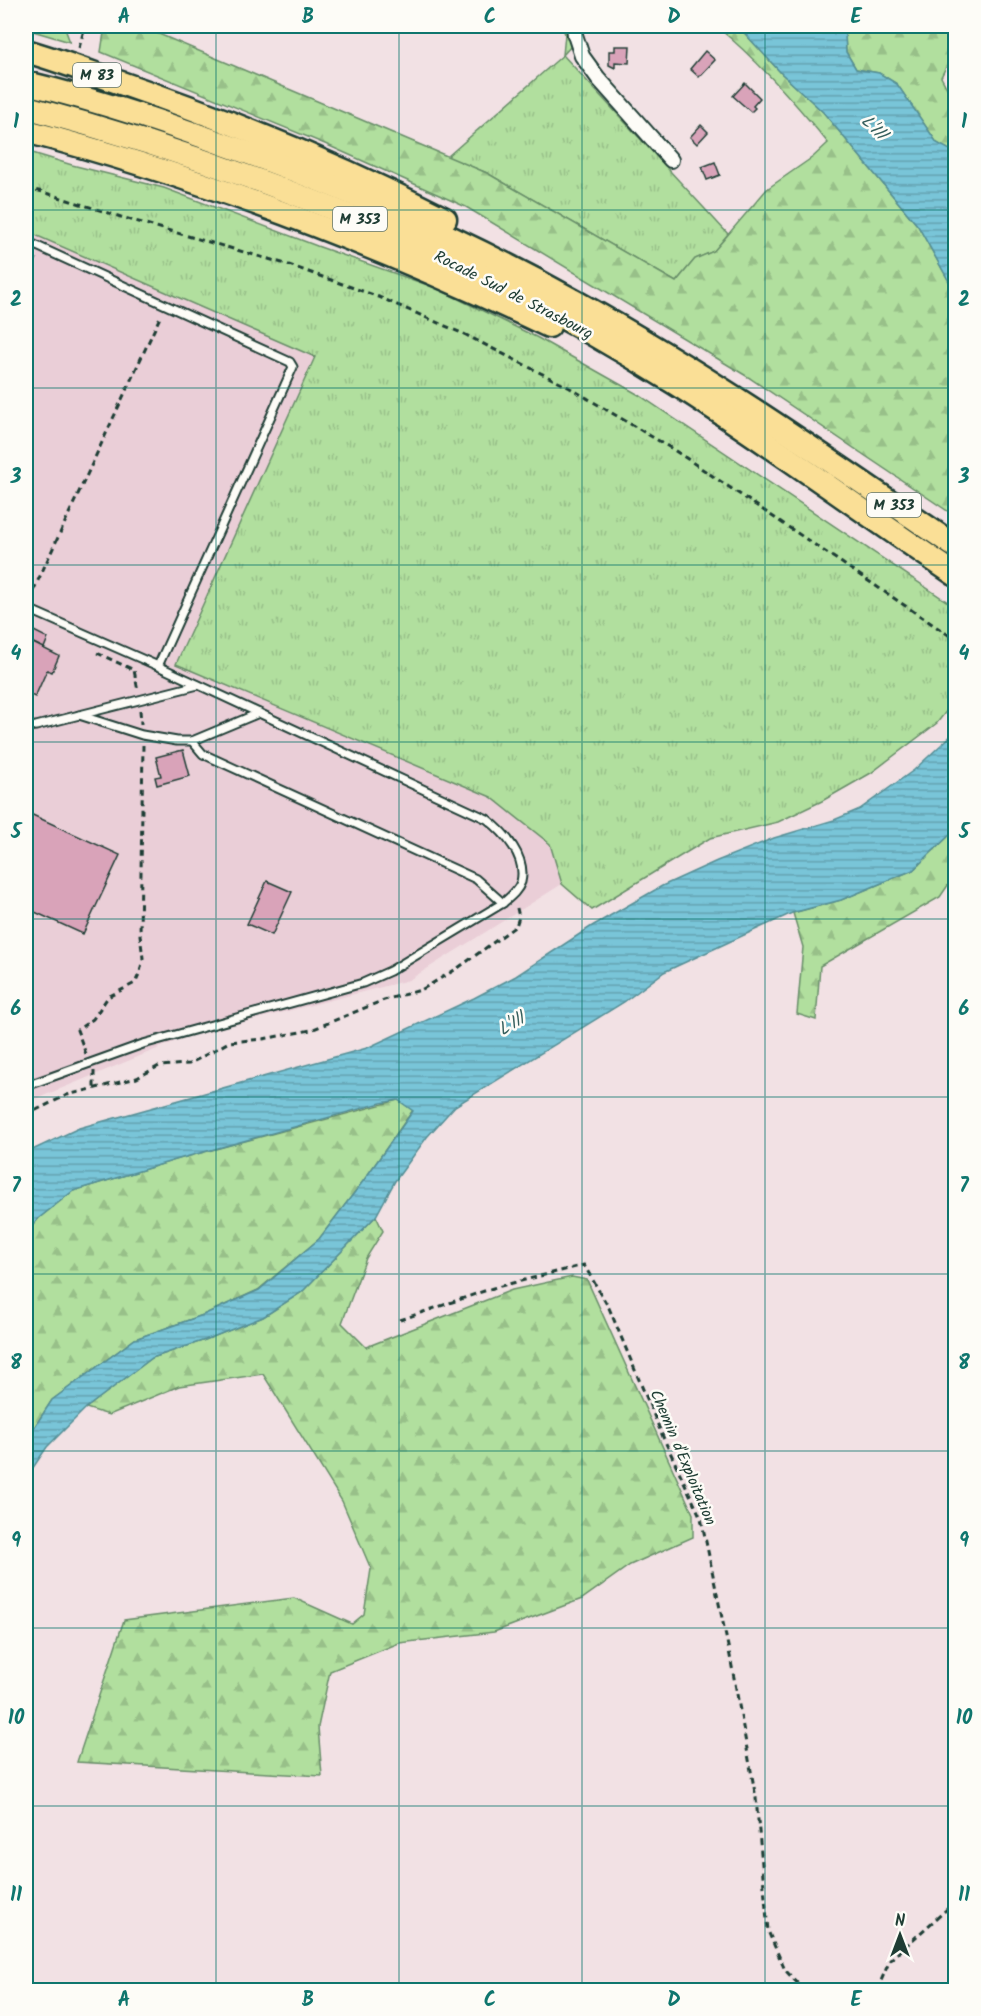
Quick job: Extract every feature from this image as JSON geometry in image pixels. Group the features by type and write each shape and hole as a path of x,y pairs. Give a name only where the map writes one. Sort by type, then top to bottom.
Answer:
{"highway":[{"name":"M 83","path":"26,51 168,99"},
{"path":"26,60 168,99 277,141 380,186 506,251 576,302"},
{"name":"Rocade Sud de Strasbourg","path":"26,83 117,108 286,167 368,200 501,262 644,341 772,421 956,547"},
{"name":"Rocade Sud de Strasbourg","path":"26,107 102,127 272,184 355,217 517,292 672,381 956,575"},
{"path":"26,131 162,170 287,214 495,301 549,326 630,371 672,381"}],"street":[{"path":"574,26 582,56 598,78 671,160"}],"lane":[{"path":"26,241 290,362 293,367 158,666"},
{"path":"26,608 158,666 487,819 503,831 515,850 522,870 520,883 503,903 390,971 363,983 144,1044 26,1086"},
{"path":"26,727 198,685"},
{"path":"79,715 142,735 192,741 260,713"},
{"path":"192,741 203,754 476,879 503,903"}],"path":[{"path":"79,48 85,26"},
{"path":"26,188 286,264 379,297 466,335 570,388 674,450 956,640"},
{"path":"26,280 41,248"},
{"path":"26,608 165,305"},
{"path":"90,650 134,670 144,755 140,935 143,958 135,982 108,996 93,1019 77,1030 94,1071 94,1088"},
{"path":"26,1115 67,1095 137,1078 159,1066 189,1064 229,1042 263,1039 311,1030 384,1000 421,990 458,968 516,926 519,917 513,894"},
{"name":"Chemin d'Exploitation","path":"400,1320 493,1288 584,1265 609,1308 663,1437 701,1518 730,1656 756,1798 768,1931 785,1970 804,1990"},
{"path":"877,1990 890,1960 956,1901"}],"shaded area":[{"path":"26,231 315,357 176,664 491,797 550,844 562,884 409,980 186,1037 26,1103"}],"green space":[{"path":"26,26 64,26 70,42 26,29"},
{"path":"105,26 140,26 487,173 676,282 695,259 714,251 767,189 813,157 828,143 775,82 716,26 738,26 782,74 823,112 918,226 955,292 955,516 748,377 466,207 325,144 101,52"},
{"path":"562,26 589,26 563,55 565,34"},
{"path":"839,26 955,26 955,55 950,59 941,77 955,103 955,154 937,143 897,84 879,73 856,69 846,52 845,35"},
{"path":"563,55 728,234 714,251 695,259 676,282 487,173 447,157"},
{"path":"26,151 164,188 436,288 538,338 639,395 955,607 955,700 937,723 871,773 822,801 778,822 710,838 592,910 562,884 550,844 491,797 176,664 315,357 26,231"},
{"path":"955,830 955,875 940,897 820,966 816,1020 797,1014 803,947 793,913 841,900 913,870"},
{"path":"398,1100 413,1110 319,1239 258,1290 203,1315 135,1339 52,1400 26,1440 26,1233 39,1218 73,1191 182,1158"},
{"path":"376,1216 383,1231 366,1258 342,1323 366,1347 512,1290 572,1277 587,1280 693,1514 693,1537 630,1565 582,1599 494,1632 399,1643 330,1671 318,1727 322,1776 77,1762 124,1620 294,1598 352,1624 364,1614 371,1569 342,1501 263,1374 179,1386 109,1415 86,1408 152,1358 263,1317 302,1292"}],"water":[{"name":"L'Ill","path":"738,26 839,26 845,35 846,52 856,69 879,73 897,84 937,143 954,152 955,292 918,226 823,112 782,74"},
{"name":"L'Ill","path":"955,732 955,830 913,870 841,900 792,913 664,972 624,1002 455,1106 427,1137 395,1181 376,1216 302,1292 263,1317 152,1358 86,1408 47,1447 26,1478 26,1440 52,1400 135,1339 203,1315 259,1290 319,1239 413,1111 398,1100 381,1103 73,1191 39,1218 26,1233 26,1153 79,1128 367,1048 516,976 592,926 662,886 774,838 834,820 860,809 914,770"}],"building":[{"path":"615,46 630,46 629,63 615,62 615,68 609,65 609,51 615,51"},
{"path":"705,51 715,60 699,77 690,69"},
{"path":"745,83 760,98 751,112 733,96"},
{"path":"701,125 708,132 697,144 690,137"},
{"path":"715,162 720,175 707,180 702,167"},
{"path":"26,627 48,638 44,648 27,640 26,643"},
{"path":"27,640 59,656 52,672 47,670 35,697 26,693"},
{"path":"183,750 190,776 157,785 155,777 161,776 156,757"},
{"path":"26,812 120,855 83,934 26,908"},
{"path":"267,881 292,892 272,935 247,924"}]}
